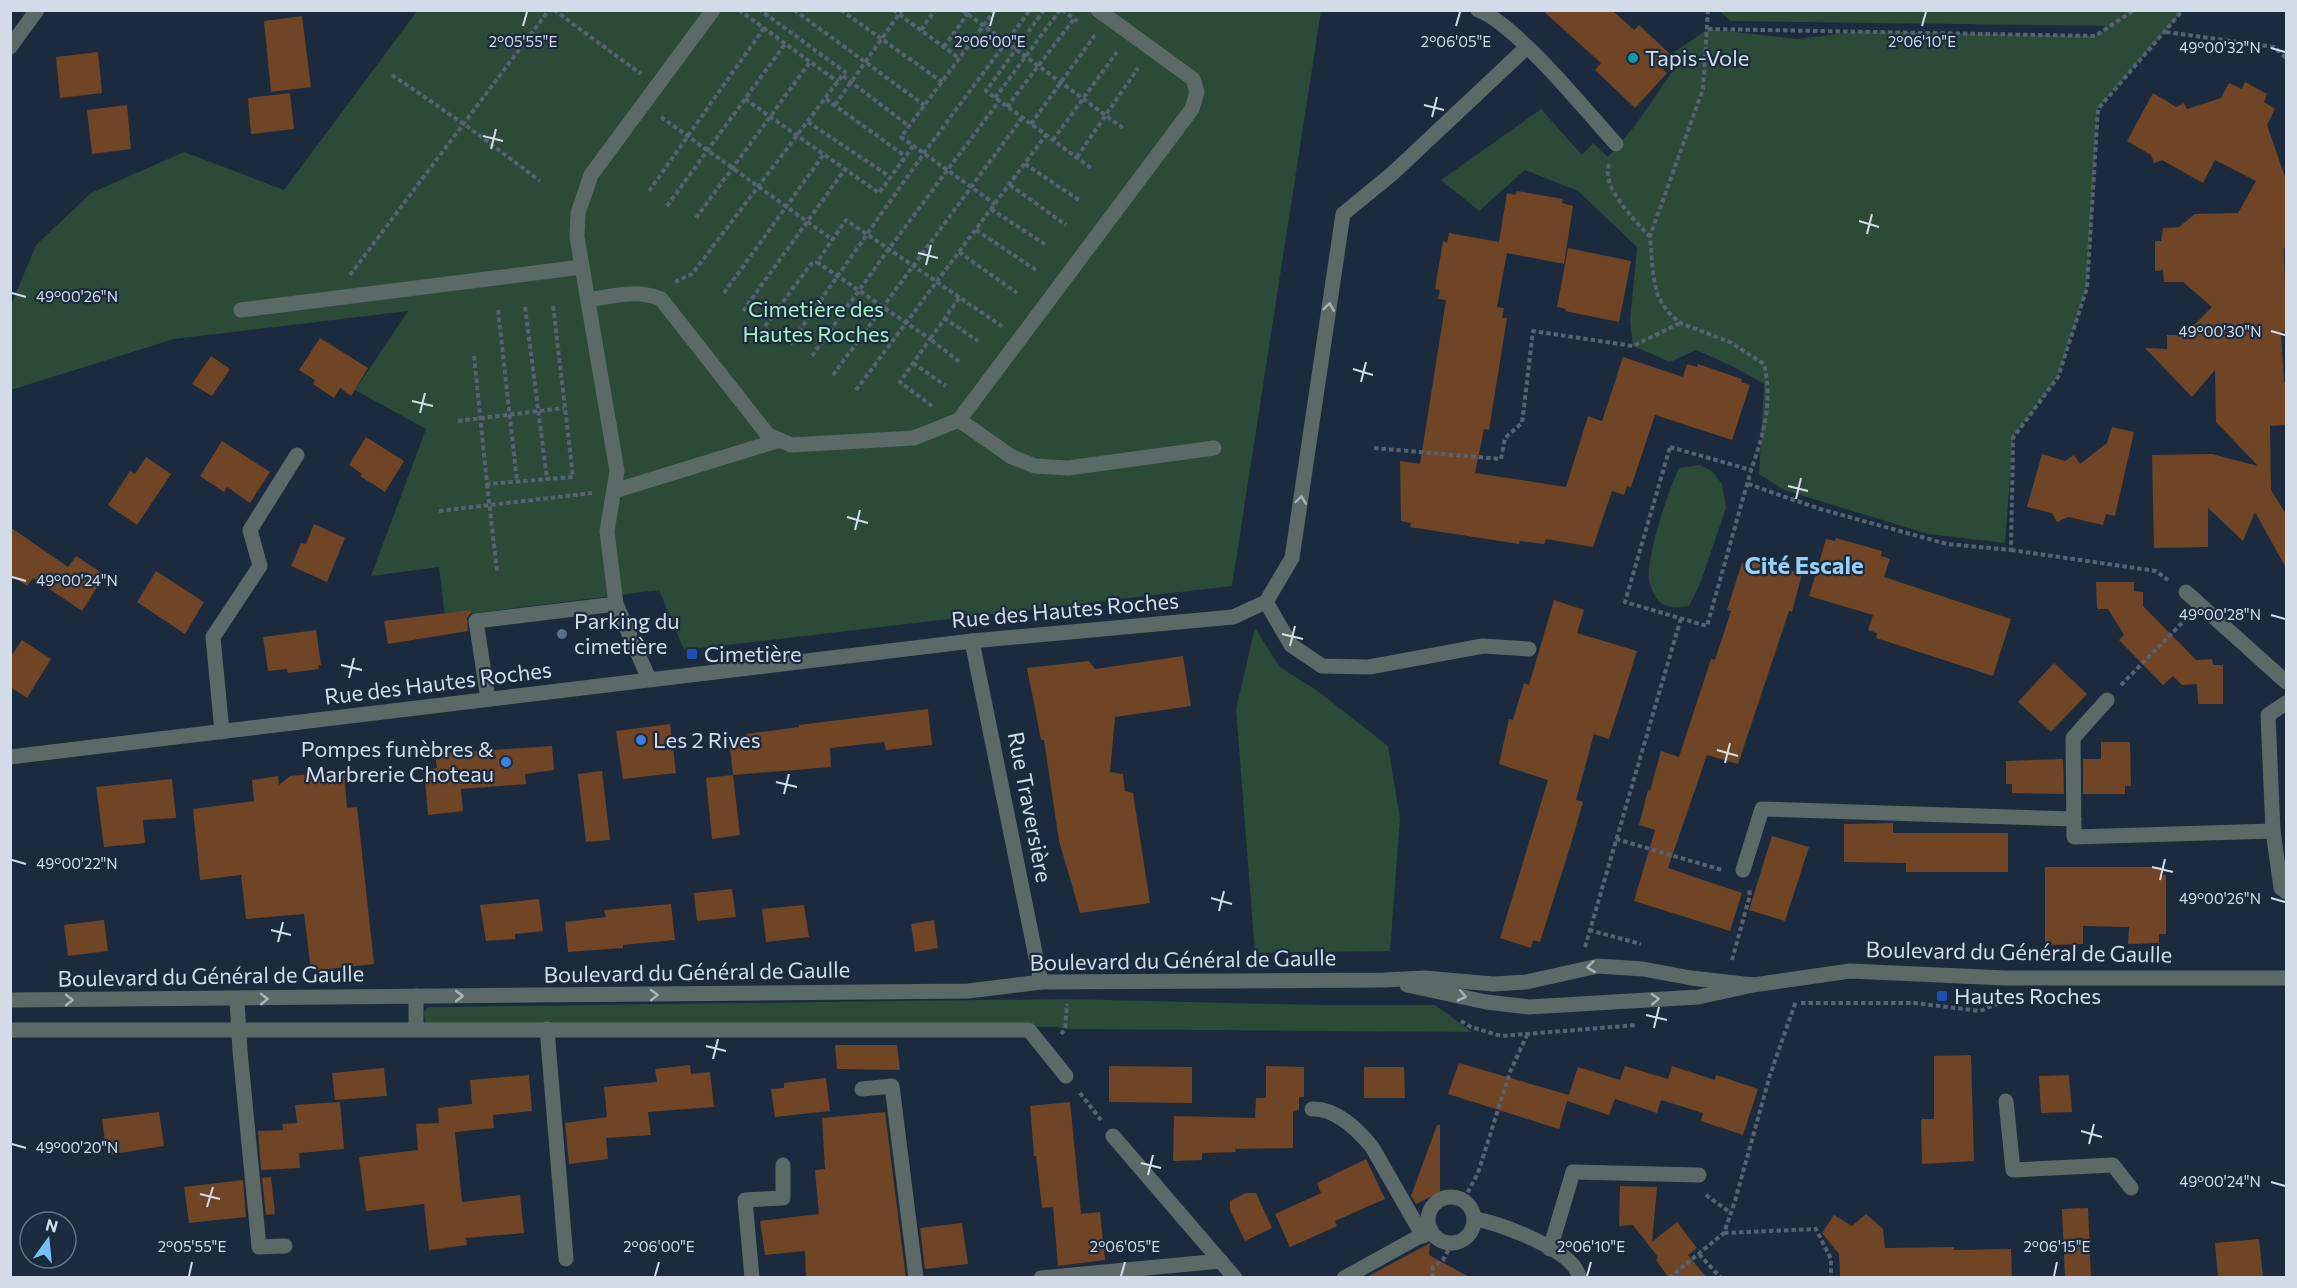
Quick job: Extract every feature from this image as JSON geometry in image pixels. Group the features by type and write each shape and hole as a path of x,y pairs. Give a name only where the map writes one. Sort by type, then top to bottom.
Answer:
{"street":[{"path":"10,47 37,10"},
{"path":"649,679 616,604 607,531 617,471 577,237 578,213 591,175 713,10"},
{"path":"1478,10 1487,14 1527,47 1616,144"},
{"path":"588,300 631,292 661,299 768,435 791,445 914,438 959,420 1192,109 1197,92 1193,79 1103,14"},
{"path":"1527,47 1393,173 1343,214 1292,558 1266,602 1291,645 1322,666 1369,667 1483,646 1528,649"},
{"path":"241,310 582,267"},
{"path":"959,420 1012,457 1035,466 1068,468 1214,448"},
{"path":"614,491 780,440"},
{"path":"222,732 213,636 260,566 250,530 297,454"},
{"path":"2186,592 2286,682"},
{"name":"Rue des Hautes Roches","path":"10,757 972,641 1233,617 1266,602"},
{"path":"488,699 476,621 616,604"},
{"name":"Rue Traversière","path":"972,641 1041,982"},
{"path":"2107,700 2073,738 2074,837 2273,831"},
{"path":"2286,703 2268,715 2273,831 2281,888 2286,892"},
{"path":"1743,870 1762,809 2074,819"},
{"name":"Boulevard du Général de Gaulle","path":"10,1000 237,1000 416,996 563,997 968,992 1041,982 1425,978 1493,984 1526,982 1598,966 1643,969 1691,978 1753,985"},
{"name":"Boulevard du Général de Gaulle","path":"1384,980 1486,1002 1529,1007 1698,997 1753,985 1850,970 2005,978 2286,978"},
{"path":"416,996 416,1029"},
{"path":"237,1000 259,1247 285,1246"},
{"path":"547,1029 566,1259"},
{"path":"10,1030 1029,1030 1066,1076"},
{"path":"862,1089 892,1086 916,1278"},
{"path":"2006,1101 2013,1170 2113,1165 2131,1188"},
{"path":"1312,1108 1321,1108 1351,1125 1362,1135 1427,1233 1453,1242 1466,1238 1474,1219 1471,1209 1463,1201 1449,1197 1436,1203 1429,1216 1427,1233"},
{"path":"1113,1136 1235,1278"},
{"path":"752,1278 745,1200 783,1198 783,1165"},
{"path":"1550,1248 1573,1172 1700,1175"},
{"path":"1474,1219 1509,1229 1550,1248 1573,1265 1580,1278"},
{"path":"1344,1278 1427,1233"},
{"path":"1041,1278 1221,1261"}],"path":[{"path":"348,296 350,274 549,10"},
{"path":"554,10 658,86"},
{"path":"739,10 838,82"},
{"path":"631,292 677,281 692,274 845,72 760,10"},
{"path":"794,10 925,105"},
{"path":"841,10 942,82"},
{"path":"893,10 959,58"},
{"path":"921,30 935,10"},
{"path":"962,10 1123,128"},
{"path":"994,10 901,137 995,204"},
{"path":"790,344 868,236 924,153 1030,10"},
{"path":"1044,10 986,91 1091,168"},
{"path":"812,356 1061,10 1081,24"},
{"path":"1708,10 1703,89 1650,236 1653,274 1658,297 1668,312 1680,323 1730,342 1764,364 1769,383 1767,421 1707,626 1625,602 1670,447 1751,470"},
{"path":"1708,29 2095,36 2134,10"},
{"path":"2011,550 2013,438 2058,377 2087,288 2098,109 2183,10"},
{"path":"835,105 900,13"},
{"path":"945,47 969,13"},
{"path":"1031,124 1095,35 1103,14"},
{"path":"1007,107 1074,19"},
{"path":"649,192 764,28"},
{"path":"1088,30 1102,40"},
{"path":"2165,32 2274,47 2286,58"},
{"path":"667,206 785,44"},
{"path":"1110,46 1124,57"},
{"path":"1053,140 1117,52"},
{"path":"696,219 810,62"},
{"path":"1077,157 1140,68 1132,63"},
{"path":"392,75 464,124 540,181"},
{"path":"843,76 909,126"},
{"path":"745,99 879,194 889,176 913,146"},
{"path":"826,99 905,156"},
{"path":"643,105 833,240"},
{"path":"833,375 1022,117"},
{"path":"808,122 889,176"},
{"path":"856,390 1046,135"},
{"path":"1616,144 1607,169 1609,181 1620,203 1650,236"},
{"path":"724,293 824,154"},
{"path":"1025,164 1079,200"},
{"path":"743,310 845,169"},
{"path":"1010,185 1066,225"},
{"path":"992,209 1046,245"},
{"path":"765,326 811,264 817,262 846,220 1020,338"},
{"path":"976,230 1036,270"},
{"path":"959,252 1017,293"},
{"path":"817,262 930,339 961,363"},
{"path":"932,406 900,382 959,298"},
{"path":"487,484 573,477 553,304"},
{"path":"525,307 547,479"},
{"path":"498,310 517,481"},
{"path":"944,318 978,340"},
{"path":"1374,448 1501,459 1505,438 1522,423 1533,331 1633,346 1680,323"},
{"path":"474,356 497,571"},
{"path":"913,363 946,386"},
{"path":"458,421 564,408"},
{"path":"1748,483 1820,509 1947,544 2011,550 2156,572 2186,592"},
{"path":"439,511 614,491"},
{"path":"2107,700 2200,604"},
{"path":"1578,969 1681,618"},
{"path":"1616,839 1720,870 1743,870 1750,895 1729,968"},
{"path":"1589,930 1643,945"},
{"path":"1669,1278 1724,1233 1770,1075 1796,1003 1801,979"},
{"path":"1784,1004 1915,1003 1980,1011 2011,998"},
{"path":"1065,1029 1067,999"},
{"path":"1560,1031 1568,1003"},
{"path":"1463,1201 1478,1173 1510,1072 1527,1035 1643,1024"},
{"path":"1066,1076 1113,1136"},
{"path":"1700,1175 1706,1196 1731,1213"},
{"path":"1724,1233 1816,1229 1831,1259 1831,1278"},
{"path":"1433,1278 1433,1267 1443,1260 1453,1242"},
{"path":"1699,1254 1721,1278"}],"green space":[{"name":"Cimetière des Hautes Roches","path":"417,11 1321,11 1232,586 684,650 659,590 445,617 439,567 371,576 426,429 355,390 408,311 174,339 11,390 11,305 36,245 91,193 184,152 284,190"},
{"path":"1720,11 2183,11 2098,109 2087,288 2058,377 2013,438 2005,543 1928,534 1784,490 1759,474 1764,384 1696,350 1670,362 1633,346 1630,321 1637,247 1578,191 1525,170 1479,211 1441,180 1541,109 1582,155 1593,143 1608,157 1634,127 1677,65 1673,53 1708,29 1798,39 1862,31 2094,36 2109,26 1730,21"},
{"path":"1700,465 1712,471 1722,484 1726,508 1700,584 1689,606 1669,607 1658,600 1649,580 1654,541 1679,468"},
{"path":"1255,628 1280,667 1319,692 1388,746 1400,819 1390,951 1255,953 1236,709"},
{"path":"1067,999 1318,1005 1435,1005 1472,1032 1065,1029 1057,1027 425,1024 424,1012 428,1007"}],"building":[{"name":"Tapis-Vole","path":"1542,10 1612,10 1634,30 1639,25 1670,54 1659,65 1667,73 1635,108 1595,70 1601,63"},
{"path":"302,16 311,87 271,92 264,21"},
{"path":"98,52 102,93 60,98 56,57"},
{"path":"2245,82 2267,94 2264,102 2275,109 2267,125 2286,180 2286,247 2284,249 2286,331 2281,332 2284,382 2286,382 2286,412 2285,425 2270,426 2271,490 2286,514 2286,568 2255,512 2243,541 2208,508 2208,547 2154,548 2152,455 2212,454 2258,466 2216,422 2215,370 2192,397 2145,348 2167,349 2167,335 2184,335 2212,307 2183,282 2164,282 2163,270 2155,271 2155,241 2161,241 2163,228 2179,227 2195,214 2238,213 2256,181 2215,160 2203,183 2162,160 2154,163 2151,155 2127,141 2153,93 2176,107 2184,103 2187,109 2221,98 2229,83 2242,89"},
{"path":"290,93 294,129 251,134 248,98"},
{"path":"127,105 131,149 92,154 87,110"},
{"path":"1517,191 1563,199 1562,203 1573,206 1564,264 1507,253 1497,307 1504,308 1502,318 1507,318 1489,430 1484,429 1475,473 1566,487 1588,416 1602,421 1623,357 1683,377 1687,364 1697,367 1698,364 1742,379 1741,382 1750,385 1732,440 1655,415 1631,487 1627,486 1624,495 1612,491 1593,547 1546,539 1544,544 1520,541 1519,544 1410,527 1411,523 1401,521 1400,461 1420,464 1446,300 1438,299 1440,290 1435,289 1443,241 1447,243 1449,233 1499,242 1507,193 1515,195"},
{"path":"1568,248 1631,261 1619,322 1565,311 1566,309 1557,307"},
{"path":"320,338 368,368 351,396 340,388 334,398 313,384 315,380 299,370"},
{"path":"211,356 230,369 212,396 192,384"},
{"path":"2112,427 2134,432 2115,516 2106,514 2103,525 2068,517 2057,522 2052,513 2027,507 2042,454 2065,461 2074,455 2080,464 2107,443"},
{"path":"366,437 404,461 385,492 360,476 362,474 349,465"},
{"path":"222,441 270,472 250,503 227,487 224,492 200,476"},
{"path":"146,457 171,474 137,525 108,505 130,471 135,474"},
{"path":"314,524 345,538 327,582 291,566 301,543 306,544"},
{"path":"10,527 68,567 76,556 105,575 82,611 33,578 27,586 10,575"},
{"path":"1836,538 1882,551 1881,556 1890,559 1884,577 2011,619 1993,676 1876,638 1877,633 1868,630 1873,615 1809,596 1826,539 1835,541"},
{"path":"1748,557 1802,574 1792,612 1789,611 1738,764 1707,755 1668,868 1742,893 1730,931 1634,901 1655,830 1639,825 1648,790 1650,791 1661,751 1679,757 1711,659 1715,660 1731,611 1727,610 1742,563 1745,564"},
{"path":"156,571 204,602 185,634 137,602"},
{"path":"2096,582 2134,582 2134,591 2143,592 2143,606 2196,660 2212,659 2213,665 2223,665 2223,704 2198,704 2197,684 2182,685 2173,676 2163,685 2119,640 2124,635 2108,609 2097,609"},
{"path":"1554,600 1584,610 1577,633 1637,651 1609,739 1594,734 1576,800 1583,802 1570,847 1540,942 1533,940 1531,948 1500,938 1548,780 1499,764 1509,719 1513,720 1524,683 1529,685"},
{"path":"470,610 471,613 467,618 468,631 388,644 384,621"},
{"path":"316,630 321,665 318,665 319,669 288,673 287,669 268,671 263,637"},
{"path":"22,640 51,659 27,698 10,687 10,658"},
{"path":"1183,656 1191,706 1115,717 1110,772 1123,774 1125,791 1133,793 1150,903 1080,913 1059,841 1044,740 1041,740 1027,668 1089,661 1095,669"},
{"path":"2054,663 2087,694 2051,732 2018,702"},
{"path":"928,709 932,745 886,750 884,742 830,748 831,767 733,775 729,739 746,738 746,734 799,727 799,725"},
{"path":"670,724 676,773 623,779 616,731"},
{"path":"2101,742 2130,742 2131,786 2125,786 2125,794 2083,794 2083,759 2101,759"},
{"path":"552,746 554,770 525,774 526,784 461,789 463,811 428,815 424,770 437,768 435,754"},
{"path":"2063,759 2064,794 2012,793 2012,784 2006,784 2006,761"},
{"path":"344,771 347,808 357,807 374,964 311,971 304,914 246,919 241,875 200,880 193,809 254,801 252,780 278,776 279,785 290,776"},
{"path":"602,771 610,840 586,842 578,774"},
{"path":"733,775 740,835 712,839 706,778"},
{"path":"172,779 176,818 143,820 145,843 104,847 96,787"},
{"path":"1893,823 1893,833 2008,833 2008,872 1906,872 1906,863 1844,862 1844,824"},
{"path":"1772,836 1809,847 1785,921 1749,910"},
{"path":"2045,867 2161,867 2161,875 2166,875 2166,934 2159,934 2159,943 2128,944 2129,927 2083,926 2083,944 2045,945"},
{"path":"732,889 736,917 697,921 694,893"},
{"path":"539,899 543,931 515,934 515,939 486,941 480,905"},
{"path":"671,904 675,940 623,945 623,948 568,952 565,922 606,917 604,910"},
{"path":"804,905 809,937 766,942 762,909"},
{"path":"104,920 108,951 68,956 64,925"},
{"path":"934,920 938,948 915,952 911,924"},
{"path":"835,1045 897,1045 900,1070 837,1069"},
{"path":"1971,1055 1974,1161 1922,1164 1921,1119 1934,1119 1934,1056"},
{"path":"1459,1063 1569,1095 1578,1067 1620,1080 1625,1066 1668,1079 1672,1066 1715,1080 1716,1075 1758,1089 1743,1135 1701,1121 1703,1113 1661,1100 1657,1113 1615,1099 1609,1115 1567,1101 1559,1129 1448,1094"},
{"path":"690,1065 691,1074 710,1072 714,1107 648,1112 651,1135 606,1138 608,1159 569,1164 565,1123 607,1117 604,1087 657,1082 655,1069"},
{"path":"1109,1066 1192,1067 1192,1103 1109,1102"},
{"path":"1266,1066 1304,1067 1304,1097 1299,1097 1299,1110 1293,1111 1293,1148 1235,1149 1236,1152 1202,1153 1202,1160 1173,1161 1174,1116 1255,1118 1256,1098 1266,1098"},
{"path":"1364,1067 1404,1067 1405,1098 1364,1098"},
{"path":"384,1068 387,1096 335,1100 332,1073"},
{"path":"529,1075 532,1111 493,1115 494,1128 455,1132 462,1202 520,1195 524,1233 466,1238 467,1245 429,1250 424,1204 366,1211 359,1157 418,1150 416,1124 439,1123 438,1108 472,1104 470,1080"},
{"path":"2069,1075 2072,1112 2041,1113 2039,1076"},
{"path":"826,1078 830,1111 775,1117 771,1089 784,1088 784,1083"},
{"path":"340,1102 344,1149 299,1153 300,1168 261,1170 258,1131 283,1130 282,1124 297,1123 295,1105"},
{"path":"1070,1102 1081,1214 1100,1212 1105,1260 1058,1266 1053,1207 1042,1208 1036,1156 1034,1156 1030,1106"},
{"path":"159,1112 164,1146 107,1155 102,1119"},
{"path":"885,1112 906,1278 806,1278 805,1251 765,1255 760,1221 819,1214 815,1170 825,1169 822,1118"},
{"path":"1437,1125 1440,1125 1440,1192 1416,1204 1411,1196"},
{"path":"1366,1159 1385,1199 1335,1221 1337,1226 1290,1247 1275,1214 1321,1193 1317,1183"},
{"path":"271,1177 275,1214 266,1215 262,1178"},
{"path":"243,1180 246,1217 189,1223 184,1187"},
{"path":"1620,1186 1657,1187 1652,1242 1677,1222 1697,1248 1688,1255 1707,1278 1669,1278 1656,1260 1658,1257 1633,1225 1619,1226"},
{"path":"1246,1193 1256,1193 1272,1228 1245,1241 1230,1210 1230,1201"},
{"path":"2088,1208 2091,1278 2065,1278 2062,1209"},
{"path":"1866,1214 1883,1229 1885,1248 2011,1249 2012,1278 1840,1278 1839,1254 1822,1233 1834,1215 1852,1226"},
{"path":"962,1223 968,1264 925,1269 920,1228"},
{"path":"2259,1239 2263,1278 2218,1278 2215,1243"},
{"path":"1430,1243 1429,1255 1471,1278 1365,1278"}],"place":[{"name":"Tapis-Vole","path":"1633,58"},
{"name":"Parking du cimetière","path":"562,634"},
{"name":"Cimetière","path":"692,654"},
{"name":"Les 2 Rives","path":"641,740"},
{"name":"Pompes funèbres & Marbrerie Choteau","path":"506,762"},
{"name":"Hautes Roches","path":"1942,996"}],"district":[{"name":"Cité Escale","path":"1804,566"}]}
